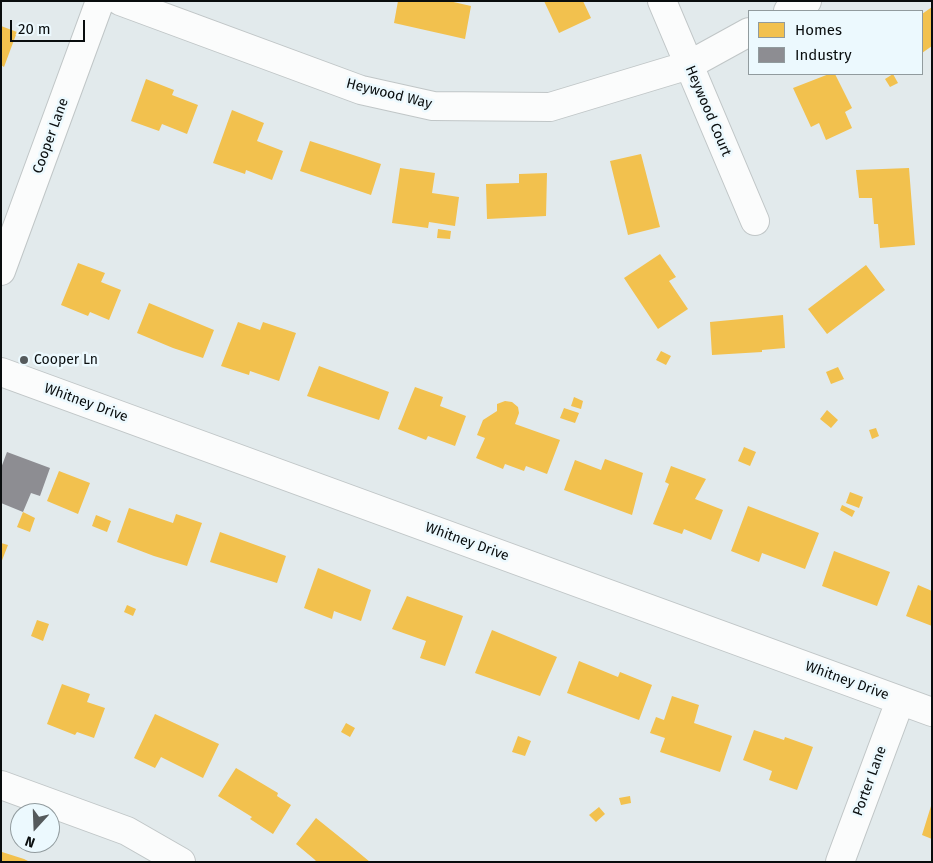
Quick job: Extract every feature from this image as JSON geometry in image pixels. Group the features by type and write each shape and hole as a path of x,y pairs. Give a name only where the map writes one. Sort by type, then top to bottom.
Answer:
{"street":[{"name":"Cooper Lane","path":"1,271 100,1"},
{"name":"Heywood Way","path":"120,1 361,90 433,106 550,107 689,65 748,33"},
{"name":"Heywood Court","path":"662,1 755,221"},
{"path":"790,10 807,1"},
{"name":"Whitney Drive","path":"1,372 932,712"},
{"name":"Porter Lane","path":"840,862 900,701"},
{"path":"1,785 127,831 181,862"}],"building: Homes":[{"path":"398,1 449,1 471,6 465,39 394,23"},
{"path":"544,1 583,1 591,18 559,33"},
{"path":"932,7 932,46 923,52 923,13"},
{"path":"1,26 17,32 4,67 1,65"},
{"path":"826,75 836,75 852,108 845,112 852,128 826,140 819,123 811,127 793,88"},
{"path":"894,75 898,83 890,87 885,79"},
{"path":"146,79 174,90 172,95 198,105 187,134 162,124 159,131 131,121"},
{"path":"232,110 264,123 257,141 283,151 272,180 246,170 245,174 213,163"},
{"path":"310,141 381,164 371,195 300,171"},
{"path":"641,154 660,227 628,235 610,161"},
{"path":"400,168 435,173 432,193 459,197 455,226 429,222 428,228 392,223"},
{"path":"909,168 915,245 880,248 878,224 874,224 872,198 859,198 856,170"},
{"path":"547,173 546,216 487,219 486,184 519,183 519,174"},
{"path":"438,229 451,231 450,239 437,238"},
{"path":"660,254 676,277 669,281 688,309 658,329 624,278"},
{"path":"78,263 105,273 101,282 121,290 109,320 90,312 88,316 61,305"},
{"path":"866,265 885,290 827,334 808,309"},
{"path":"149,303 214,330 203,358 137,333"},
{"path":"783,315 785,348 762,350 762,352 712,355 710,322"},
{"path":"238,322 260,330 263,322 296,333 279,381 250,371 249,375 221,366"},
{"path":"661,351 671,356 666,365 656,360"},
{"path":"319,366 389,392 379,420 307,396"},
{"path":"838,367 844,379 831,384 826,372"},
{"path":"415,387 443,397 440,406 466,416 455,446 428,436 426,440 398,429"},
{"path":"574,397 583,401 581,409 571,406"},
{"path":"505,401 512,402 518,407 519,413 515,424 560,440 547,474 526,466 524,471 505,464 503,469 476,458 485,438 477,435 483,420 497,411 497,404"},
{"path":"564,408 579,413 575,423 560,418"},
{"path":"827,410 838,420 831,428 820,419"},
{"path":"876,428 879,436 872,439 869,430"},
{"path":"744,447 756,452 750,466 738,461"},
{"path":"605,459 643,473 632,515 564,490 575,460 601,470"},
{"path":"671,466 706,479 695,499 723,510 711,540 684,529 682,534 653,524 669,484 665,482"},
{"path":"59,471 90,483 78,514 47,501"},
{"path":"850,492 863,497 859,508 846,503"},
{"path":"842,505 855,511 852,517 840,510"},
{"path":"748,506 819,533 805,569 762,553 759,562 731,551"},
{"path":"129,508 173,523 176,514 202,523 187,566 117,542"},
{"path":"23,512 35,518 30,532 17,527"},
{"path":"96,515 111,521 107,532 92,526"},
{"path":"220,532 286,556 277,583 210,562"},
{"path":"1,543 8,545 1,563"},
{"path":"834,551 890,572 877,606 822,586"},
{"path":"318,568 371,590 361,621 334,611 332,619 304,608"},
{"path":"918,585 932,591 932,626 906,616"},
{"path":"407,596 463,616 445,666 420,658 426,641 392,629"},
{"path":"127,605 136,609 133,616 124,612"},
{"path":"37,620 49,624 43,641 31,636"},
{"path":"492,630 557,657 540,696 475,673"},
{"path":"579,661 618,677 620,672 652,685 639,720 567,693"},
{"path":"62,684 90,694 87,702 105,708 94,738 77,732 75,735 47,724"},
{"path":"672,696 699,705 694,723 732,736 720,772 660,752 665,738 650,733 656,717 664,720"},
{"path":"155,714 219,744 203,778 161,757 155,768 134,758"},
{"path":"346,723 355,728 350,737 341,732"},
{"path":"754,730 784,740 785,737 813,747 797,790 769,780 772,771 743,760"},
{"path":"518,736 531,741 525,756 512,752"},
{"path":"236,768 278,793 277,796 291,805 273,834 250,819 252,817 218,796"},
{"path":"630,796 631,803 621,805 619,798"},
{"path":"932,806 932,839 922,835"},
{"path":"599,807 605,814 596,822 589,815"},
{"path":"316,818 370,862 317,862 296,844"},
{"path":"2,852 24,859 30,862 1,862"}],"building: Industry":[{"path":"7,452 50,468 40,496 31,493 23,512 1,503 1,468"}],"place":[{"name":"Cooper Ln","path":"24,360"}]}
